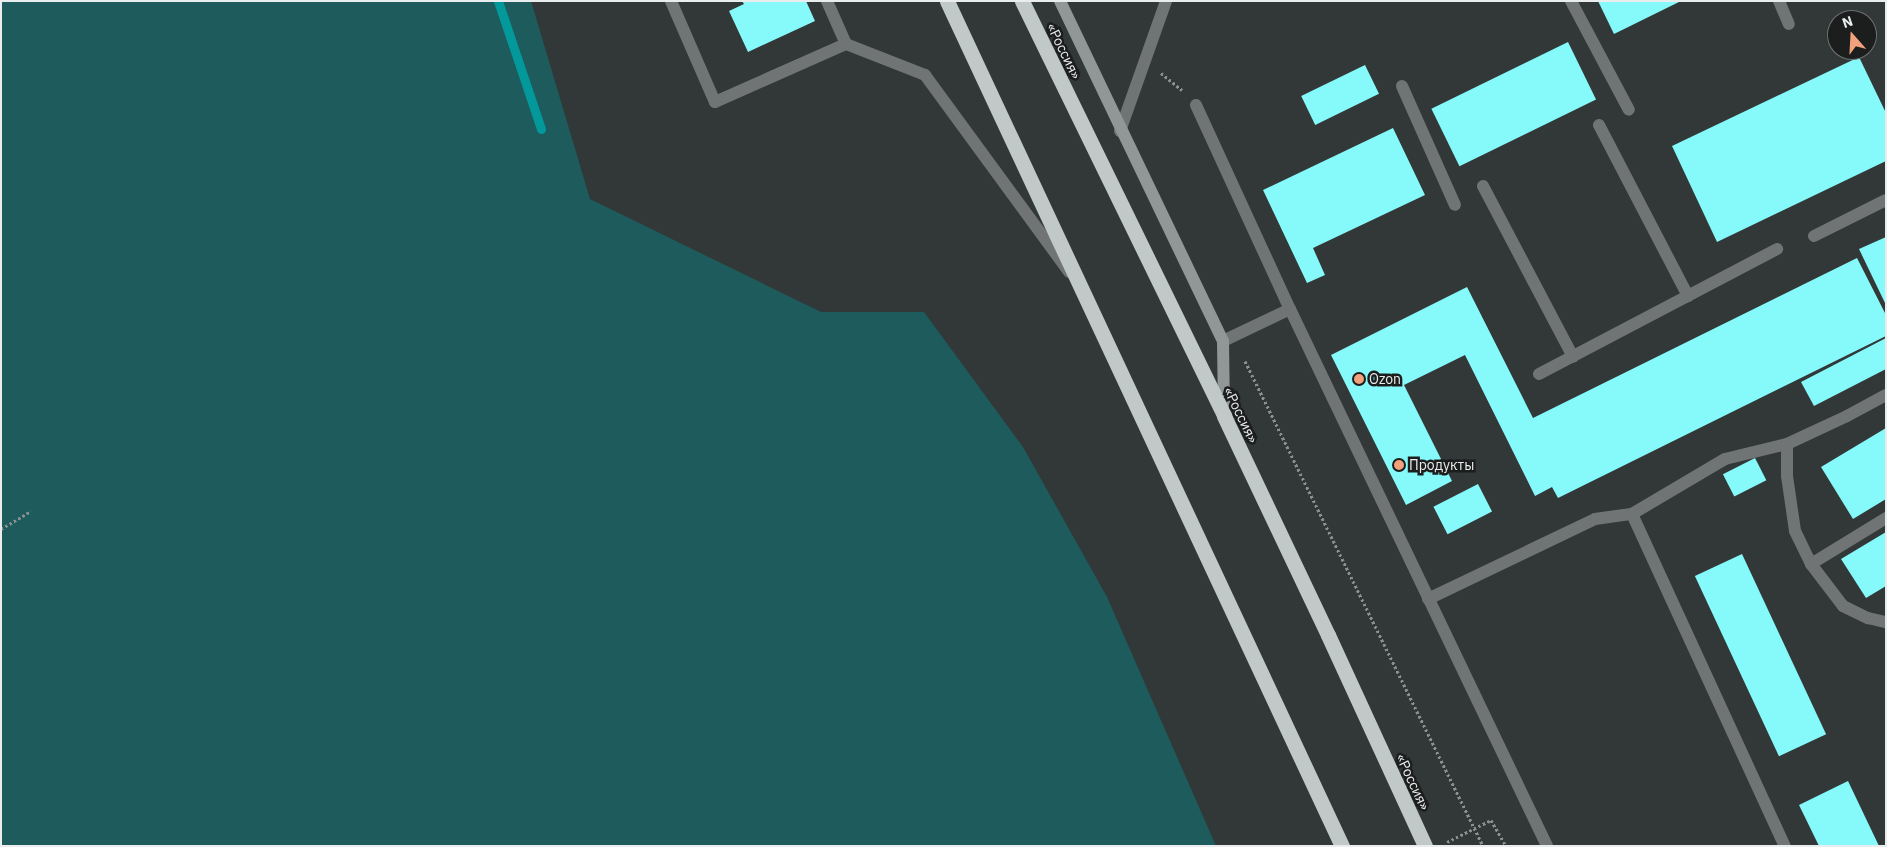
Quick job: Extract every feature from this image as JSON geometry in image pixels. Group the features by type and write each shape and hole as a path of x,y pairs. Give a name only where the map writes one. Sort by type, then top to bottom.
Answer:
{"highway":[{"path":"947,1 1079,285 1252,649 1342,846"},
{"name":"«Россия»","path":"1022,1 1224,416 1425,846"}],"street":[{"path":"670,1 715,102 846,44"},
{"path":"827,1 846,44 925,75 1079,285"},
{"path":"1060,1 1120,130 1228,339 1224,416"},
{"path":"1120,130 1166,1"},
{"path":"1571,1 1629,110"},
{"path":"1779,1 1789,24"},
{"path":"1402,86 1455,206"},
{"path":"1196,105 1290,309 1547,846"},
{"path":"1599,125 1688,296"},
{"path":"1483,186 1572,357"},
{"path":"1814,236 1886,200"},
{"path":"1539,374 1777,249"},
{"path":"1228,339 1290,309"},
{"path":"1428,599 1595,520 1632,514 1725,459 1787,444 1847,416 1886,395"},
{"path":"1787,444 1787,476 1795,531 1812,564 1843,606 1868,618 1886,622"},
{"path":"1632,514 1785,846"},
{"path":"1812,564 1886,518"}],"path":[{"path":"1145,60 1186,94 1196,105"},
{"path":"1228,339 1483,846"},
{"path":"1,529 31,511"},
{"path":"1439,846 1491,820 1506,846"}],"shaded area":[{"path":"1,1 531,1 590,199 821,312 924,312 1023,447 1107,597 1216,846 1,846"}],"building":[{"path":"742,1 806,1 815,21 748,52 729,11 744,4"},
{"path":"1598,1 1681,1 1614,34"},
{"path":"1568,42 1596,100 1459,166 1431,109"},
{"path":"1853,60 1860,60 1886,113 1886,161 1717,242 1672,146"},
{"path":"1365,65 1379,94 1315,125 1301,96"},
{"path":"1393,128 1425,195 1313,248 1325,275 1307,283 1263,190"},
{"path":"1886,237 1886,305 1859,249"},
{"path":"1857,258 1886,315 1886,336 1558,498 1552,487 1535,496 1465,355 1404,385 1452,481 1406,505 1331,355 1467,287 1533,418"},
{"path":"1886,338 1886,369 1814,406 1801,382"},
{"path":"1886,428 1886,499 1853,519 1821,467"},
{"path":"1755,458 1766,480 1734,497 1723,474"},
{"path":"1478,484 1492,512 1448,534 1433,507"},
{"path":"1886,532 1886,586 1866,598 1841,559"},
{"path":"1742,554 1826,734 1779,756 1695,576"},
{"path":"1848,781 1879,846 1819,846 1799,805"}],"waterway":[{"path":"498,1 541,129"}],"place":[{"name":"Ozon","path":"1359,379"},
{"name":"Продукты","path":"1399,465"}]}
